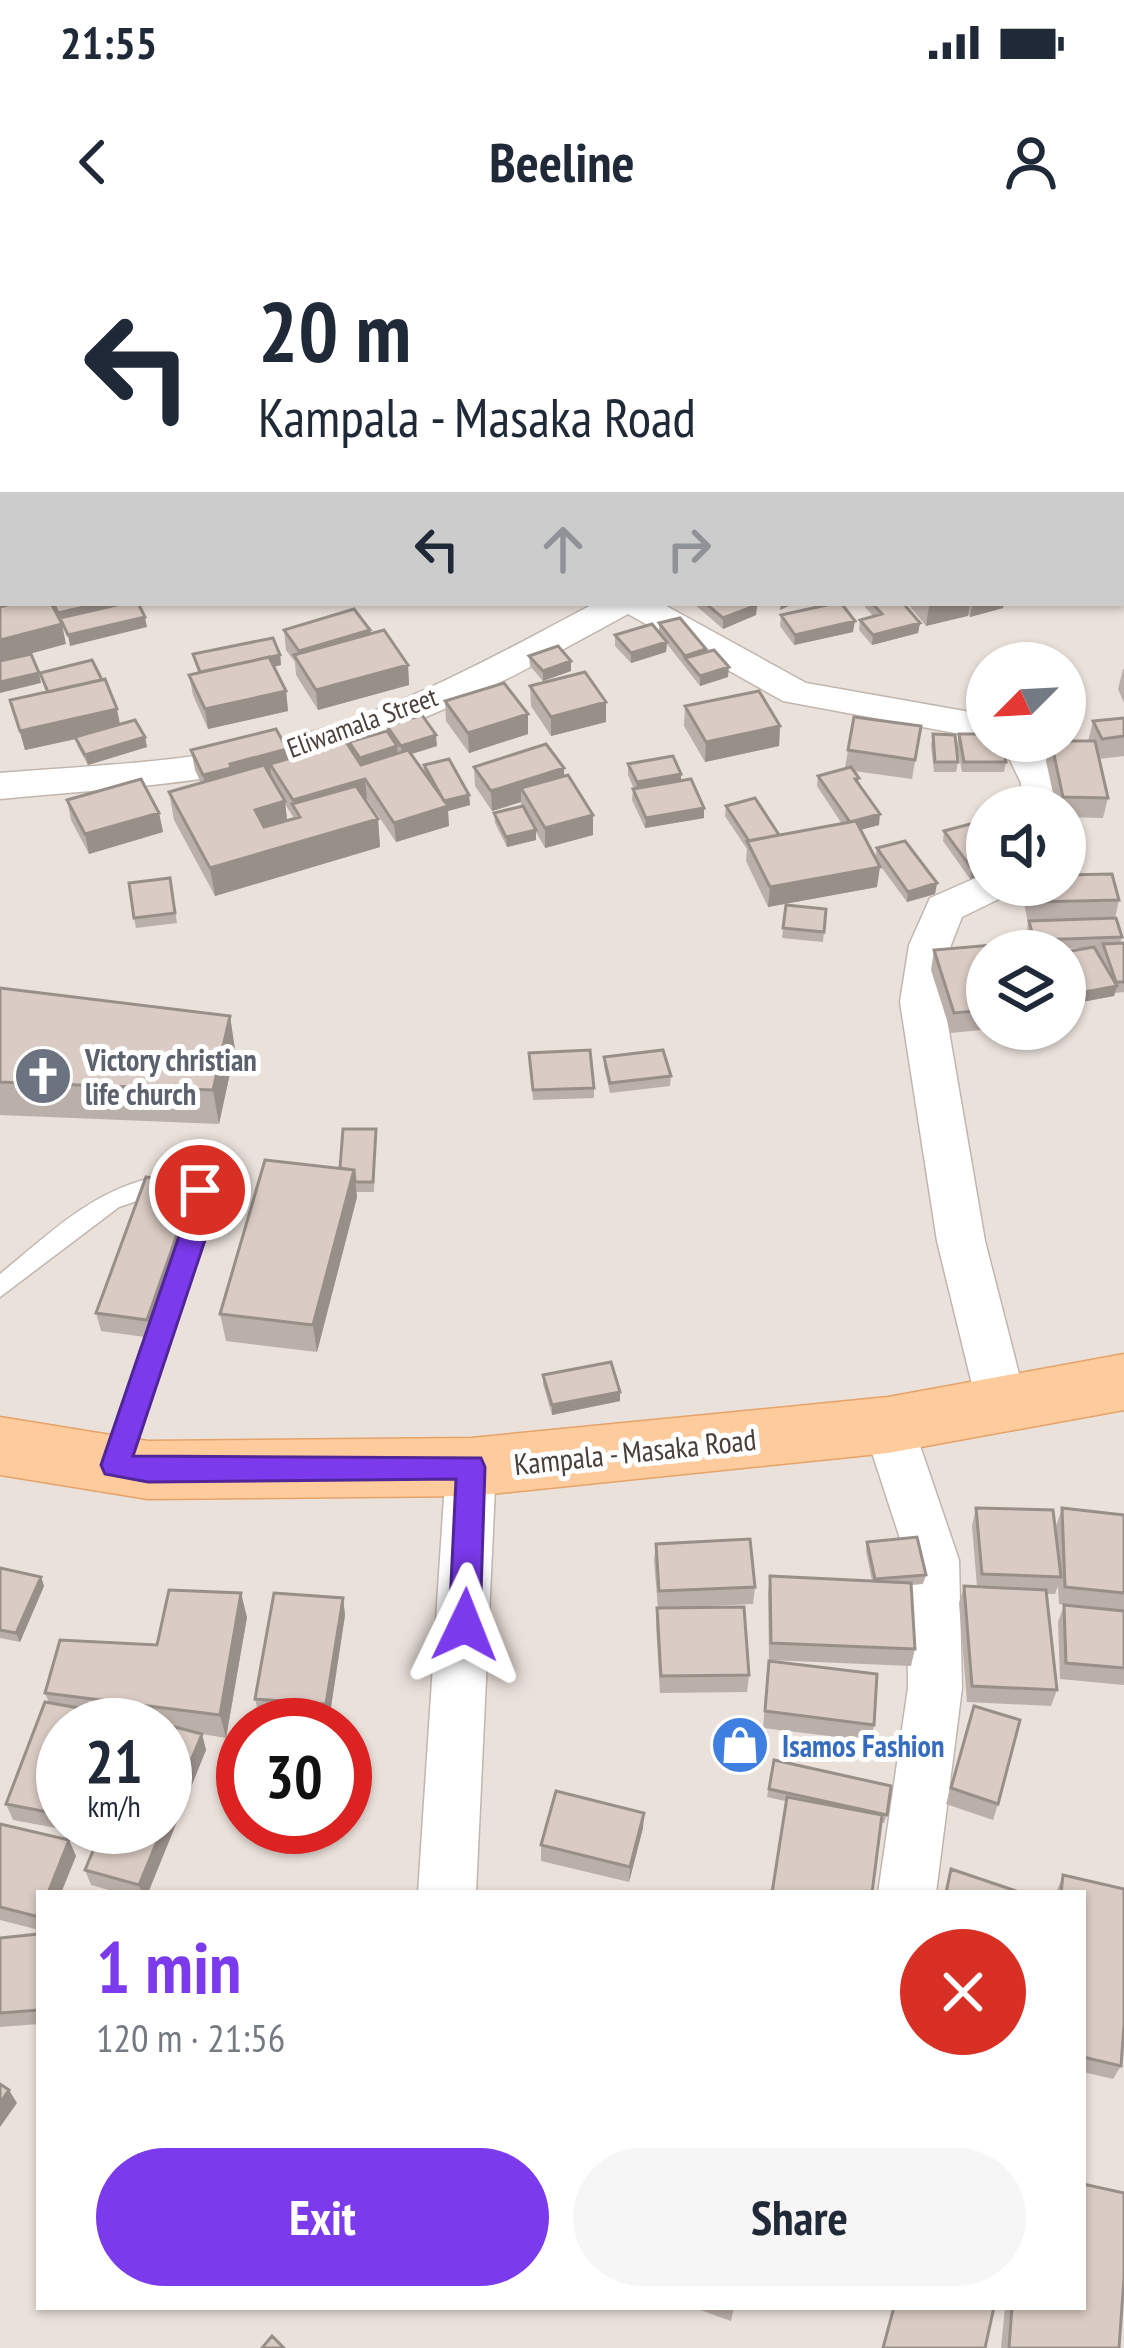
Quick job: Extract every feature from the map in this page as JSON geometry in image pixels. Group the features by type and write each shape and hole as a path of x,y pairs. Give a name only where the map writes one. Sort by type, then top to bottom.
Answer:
{"main road":[{"name":"Kampala - Masaka Road","path":"0,1446 148,1470 471,1467 888,1425 1124,1382"}],"street":[{"name":"Eliwamala Street","path":"0,787 175,770 270,755 398,714 519,659 616,606"},
{"path":"639,606 796,693 966,723"},
{"path":"966,898 945,908 930,945 922,1002 962,1241 1002,1406"},
{"path":"888,1425 933,1560 935,1688 907,1890"},
{"path":"448,1890 471,1467"}],"lane":[{"path":"0,1288 62,1232 111,1204 148,1186 200,1190 201,1213 115,1465"}],"shaded area":[{"path":"0,606 1124,606 1124,2348 0,2348"}],"building":[{"path":"53,606 62,624 0,640 0,607"},
{"path":"54,606 88,606 58,613"},
{"path":"112,606 140,606 145,617 68,635 60,618"},
{"path":"709,606 754,606 723,618"},
{"path":"843,606 855,621 795,635 781,615"},
{"path":"875,606 906,606 920,623 873,635 860,620 882,614"},
{"path":"354,609 370,630 299,651 284,630"},
{"path":"680,618 706,649 685,656 659,623"},
{"path":"652,624 667,642 631,653 615,635"},
{"path":"384,630 408,665 316,690 294,655"},
{"path":"273,638 280,655 200,672 193,654"},
{"path":"558,646 571,661 543,671 529,656"},
{"path":"714,650 729,667 700,676 685,658"},
{"path":"31,654 39,673 0,682 0,661"},
{"path":"269,657 286,691 205,709 189,675"},
{"path":"92,660 102,680 48,692 40,673"},
{"path":"585,672 606,702 551,717 530,686"},
{"path":"105,679 117,709 20,731 10,700"},
{"path":"504,683 528,714 468,733 445,701"},
{"path":"759,691 780,726 706,742 685,706"},
{"path":"422,715 436,735 401,746 387,726"},
{"path":"854,717 921,726 915,760 848,750"},
{"path":"1124,718 1124,736 1102,739 1093,721"},
{"path":"135,720 145,737 85,755 75,737"},
{"path":"276,729 287,749 203,775 191,750"},
{"path":"387,731 397,746 360,758 349,742"},
{"path":"933,734 955,735 958,762 935,762"},
{"path":"959,734 966,734 964,762"},
{"path":"1086,741 1095,741 1108,798 1086,798 1086,786 1061,786 1056,762 1086,762"},
{"path":"346,742 361,765 408,750 448,806 394,823 365,779 293,800 270,764"},
{"path":"546,744 564,768 491,791 474,767"},
{"path":"673,756 681,774 637,782 628,764"},
{"path":"449,759 469,795 444,801 424,765"},
{"path":"264,765 285,801 255,810 264,827 300,817 292,804 356,786 378,819 210,868 169,792"},
{"path":"851,767 880,814 850,822 818,776"},
{"path":"568,775 593,815 545,828 521,788"},
{"path":"141,779 159,813 85,834 67,800"},
{"path":"691,779 704,808 646,818 633,789"},
{"path":"755,798 779,835 749,841 726,806"},
{"path":"523,806 536,830 506,837 494,813"},
{"path":"856,821 880,867 770,887 747,841"},
{"path":"966,825 966,861 944,831"},
{"path":"905,841 937,883 908,892 877,848"},
{"path":"1112,874 1119,900 1086,901 1086,875"},
{"path":"170,878 175,913 134,918 129,883"},
{"path":"786,905 826,909 824,932 783,928"},
{"path":"1116,918 1122,937 1086,938 1086,930 1031,930 1029,921"},
{"path":"1124,943 1124,982 1116,982 1103,944"},
{"path":"966,947 966,1012 954,1013 934,950"},
{"path":"1094,947 1117,986 1086,992 1086,948"},
{"path":"0,988 230,1016 213,1090 0,1082"},
{"path":"590,1050 594,1088 533,1090 529,1053"},
{"path":"663,1050 671,1076 610,1083 604,1057"},
{"path":"343,1129 376,1129 373,1182 355,1182 354,1170 340,1168"},
{"path":"265,1160 354,1170 313,1325 220,1314"},
{"path":"146,1177 195,1183 147,1320 96,1313"},
{"path":"611,1362 620,1392 552,1405 543,1375"},
{"path":"976,1508 1053,1510 1061,1577 982,1574"},
{"path":"1062,1508 1124,1515 1124,1593 1065,1587"},
{"path":"917,1537 926,1575 875,1579 867,1542"},
{"path":"750,1539 755,1587 659,1591 656,1544"},
{"path":"0,1568 41,1577 16,1633 0,1630"},
{"path":"770,1576 911,1583 915,1649 771,1643"},
{"path":"964,1586 1046,1590 1057,1690 972,1686"},
{"path":"169,1590 241,1593 216,1714 192,1711 192,1698 85,1698 45,1693 60,1640 157,1645"},
{"path":"274,1593 343,1598 327,1698 255,1698"},
{"path":"1064,1605 1124,1611 1124,1668 1066,1663"},
{"path":"744,1607 749,1675 661,1676 657,1608"},
{"path":"769,1661 877,1674 874,1725 765,1711"},
{"path":"974,1706 1020,1720 998,1804 951,1788"},
{"path":"36,1726 36,1810 6,1804"},
{"path":"192,1731 202,1734 192,1758"},
{"path":"774,1760 891,1786 887,1815 769,1789"},
{"path":"556,1791 644,1813 630,1867 541,1845"},
{"path":"787,1797 882,1815 872,1890 772,1890"},
{"path":"0,1824 36,1832 36,1854 63,1854 49,1890 36,1890 36,1916 0,1907"},
{"path":"92,1854 152,1854 139,1885 85,1870"},
{"path":"951,1869 1013,1890 947,1890"},
{"path":"1063,1875 1124,1889 1121,2066 1086,2058 1086,1890 1061,1890"},
{"path":"36,1934 36,2010 0,2013 0,1938"},
{"path":"1086,2185 1124,2193 1119,2348 1009,2348 1012,2310 1086,2310"},
{"path":"893,2310 993,2310 985,2348 883,2348"},
{"path":"272,2336 284,2348 262,2348"}],"place":[{"name":"Victory christian life church","path":"43,1076"},
{"name":"Isamos Fashion","path":"740,1745"}],"route":[{"path":"200,1190 201,1213 115,1465 148,1470 471,1467 465,1625"}]}
